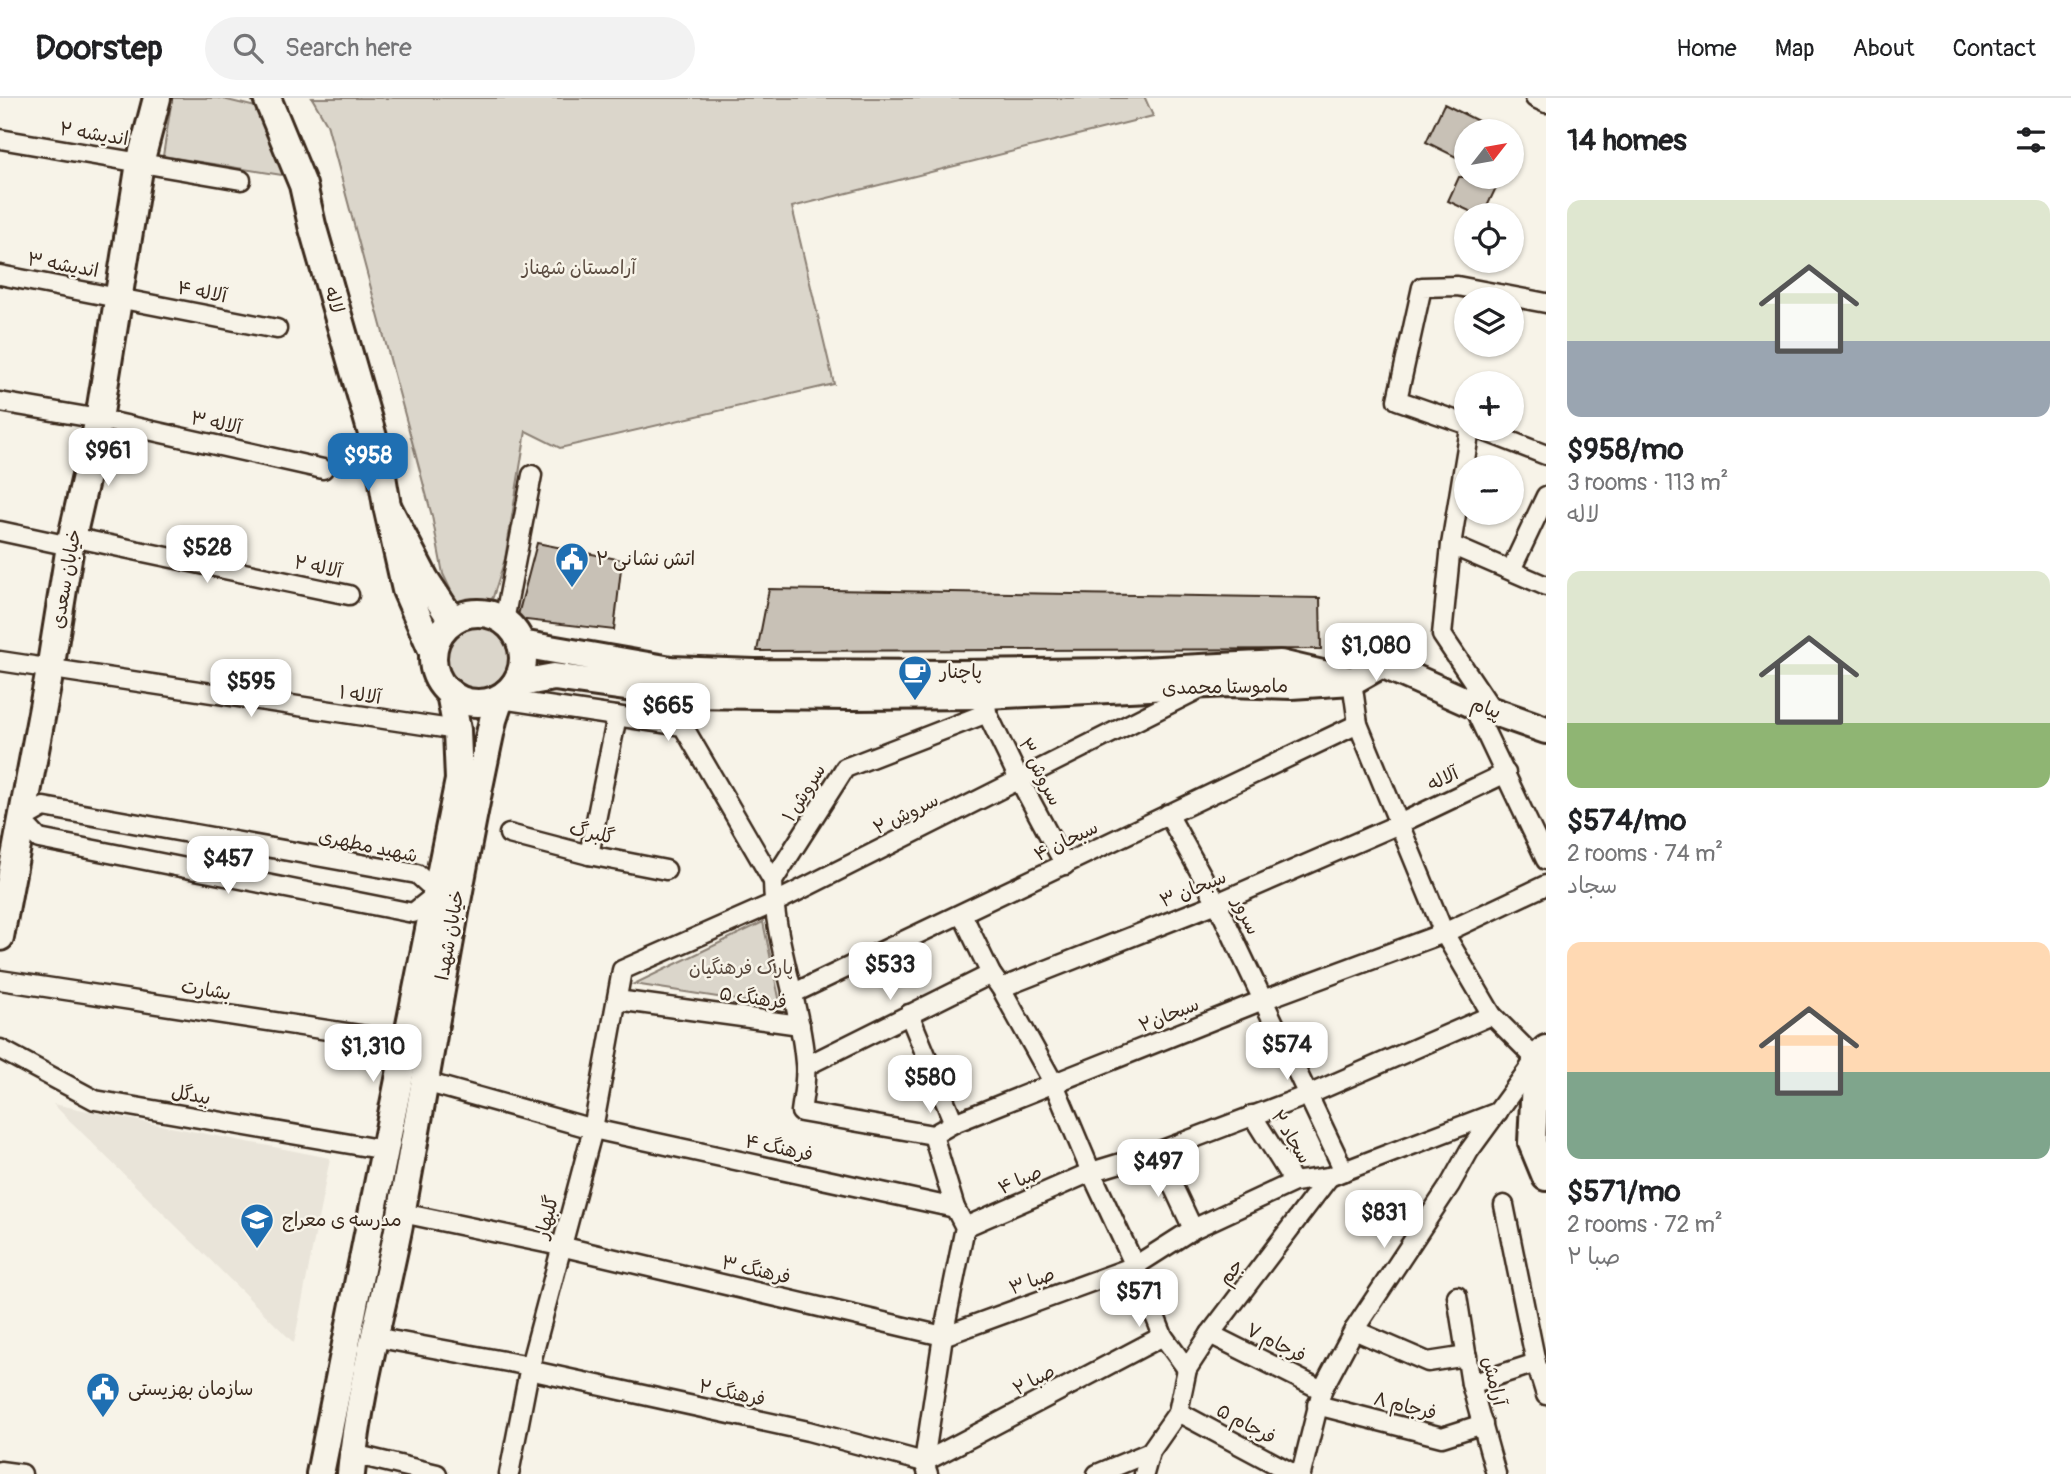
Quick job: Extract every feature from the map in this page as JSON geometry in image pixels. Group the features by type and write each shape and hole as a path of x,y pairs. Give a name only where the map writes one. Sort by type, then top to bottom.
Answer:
{"main road":[{"name":"خیابان سعدی","path":"0,937 71,542 99,419 140,163 157,98"},
{"name":"لاله","path":"267,98 303,185 379,458 387,506"},
{"path":"387,506 425,579 452,621"},
{"path":"387,506 406,590 433,652 434,667 440,681 450,693 470,702 480,703 501,697 521,671 523,658 521,644 504,621 478,612 465,614 452,621 443,629 433,652"},
{"name":"ماموستا محمدی","path":"521,644 671,670 956,674 1121,672 1280,664 1352,681"},
{"name":"پیام","path":"1352,681 1382,664 1483,707 1544,723"},
{"name":"ماموستا محمدی","path":"508,691 554,677 675,695 987,704 1230,683 1292,685 1352,681"},
{"name":"خیابان شهدا","path":"320,1474 406,1042 493,720 508,691"},
{"name":"خیابان شهدا","path":"352,1464 374,1337 402,1213 425,1082 459,780 457,730 450,693"},
{"path":"1543,1058 1532,1143 1546,1177"}],"street":[{"path":"1535,98 1546,103"},
{"name":"اندیشه ۲","path":"0,139 241,180"},
{"name":"اندیشه ۳","path":"0,275 119,297"},
{"path":"1454,420 1397,400 1422,287 1457,286 1546,303"},
{"name":"آلاله ۴","path":"119,297 277,328"},
{"name":"آلاله ۳","path":"0,402 99,419 323,469"},
{"path":"1469,441 1451,545 1442,635 1483,707 1506,773 1546,860"},
{"path":"1510,441 1546,455"},
{"path":"504,621 533,475"},
{"path":"1511,570 1546,496"},
{"name":"آلاله ۲","path":"0,531 349,595"},
{"path":"1451,545 1546,586"},
{"name":"آلاله ۱","path":"0,661 457,730"},
{"path":"1301,1474 1320,1398 1354,1331 1450,1185 1469,1151 1543,1058 1492,1015 1444,933 1358,724 1352,681"},
{"name":"سروش ۲","path":"622,970 774,903 1204,686"},
{"path":"508,691 617,716 683,726 773,881 774,903 806,1066 801,1112 933,1136 956,1208 965,1227 943,1336 926,1468"},
{"name":"سروش ۳","path":"987,704 1020,780 1065,865"},
{"name":"سروش ۱","path":"773,881 845,768 987,704"},
{"path":"589,855 617,716"},
{"name":"سبحان ۴","path":"792,994 1358,724"},
{"name":"آلاله","path":"1399,824 1506,773"},
{"name":"شهید مطهری","path":"21,820 44,807 417,874 447,895"},
{"name":"سرور","path":"1168,814 1217,903 1308,1095 1337,1174"},
{"path":"21,820 39,839 413,913 447,895"},
{"name":"سبحان ۳","path":"806,1066 909,1014 1217,903 1399,824"},
{"name":"گلبرگ","path":"509,834 589,855 666,870"},
{"name":"سبحان۲","path":"933,1136 954,1123 1263,1000 1444,933 1546,885"},
{"path":"962,914 1054,1084 1163,1336 1187,1369"},
{"name":"گلبهار","path":"509,1474 529,1368 593,1129 622,970"},
{"name":"بشارت","path":"0,980 406,1042"},
{"name":"فرهنگ ۵","path":"617,1000 800,1026"},
{"path":"909,1014 954,1123"},
{"name":"صبا ۴","path":"965,1227 1091,1172 1157,1152 1308,1095 1492,1015"},
{"name":"بیدگل","path":"0,1049 95,1100 385,1150"},
{"name":"فرهنگ ۴","path":"425,1082 593,1129 956,1208"},
{"name":"صبا ۳","path":"943,1336 1135,1266 1193,1229 1294,1182 1337,1174 1498,1112"},
{"name":"سجاد ۲","path":"1252,1115 1294,1182"},
{"path":"1157,1152 1193,1229"},
{"name":"جم","path":"1144,1474 1150,1452 1178,1412 1187,1369 1210,1334 1337,1174"},
{"path":"1504,1205 1536,1363 1546,1395"},
{"name":"فرهنگ ۳","path":"402,1213 560,1246 943,1336"},
{"name":"آرامش","path":"1457,1296 1471,1384 1496,1474"},
{"path":"1354,1331 1428,1362 1467,1356"},
{"name":"فرجام ۷","path":"1210,1334 1320,1398"},
{"name":"صبا ۲","path":"926,1468 1163,1336"},
{"name":"فرهنگ ۲","path":"374,1337 529,1368 808,1431 926,1468"},
{"path":"1471,1384 1536,1363"},
{"name":"فرجام ۸","path":"1320,1398 1442,1437 1483,1424"},
{"name":"فرجام ۵","path":"1178,1412 1294,1474"},
{"path":"1097,1474 1150,1452"},
{"path":"352,1464 437,1474"},
{"path":"0,1471 22,1474"}],"shaded area":[{"name":"مدرسه ی معراج","path":"53,1104 330,1158 294,1343"}],"green space":[{"path":"172,98 219,98 264,109 288,176 163,156"},
{"name":"آرامستان شهناز","path":"312,98 1145,98 1153,116 792,207 834,384 560,448 526,431 505,559 493,597 487,605 477,606 456,601 443,574 432,516 327,124"},
{"path":"477,627 489,629 500,636 507,647 507,671 500,682 489,689 477,691 465,689 454,682 447,671 445,659 447,647 454,636 465,629"},
{"name":"پارک فرهنگیان","path":"763,922 781,1007 634,984"}],"building":[{"path":"1444,104 1474,119 1454,119 1454,156 1426,142"},
{"path":"1454,188 1495,189 1489,203 1454,204 1448,201"},
{"name":"اتش نشانی ۲","path":"537,543 622,560 614,630 517,619"},
{"path":"769,589 1320,598 1321,649 757,651"}],"place":[{"name":"اتش نشانی ۲","path":"572,589"},
{"name":"پاچنار","path":"915,702"},
{"name":"مدرسه ی معراج","path":"257,1250"},
{"name":"سازمان بهزیستی","path":"103,1419"}]}
